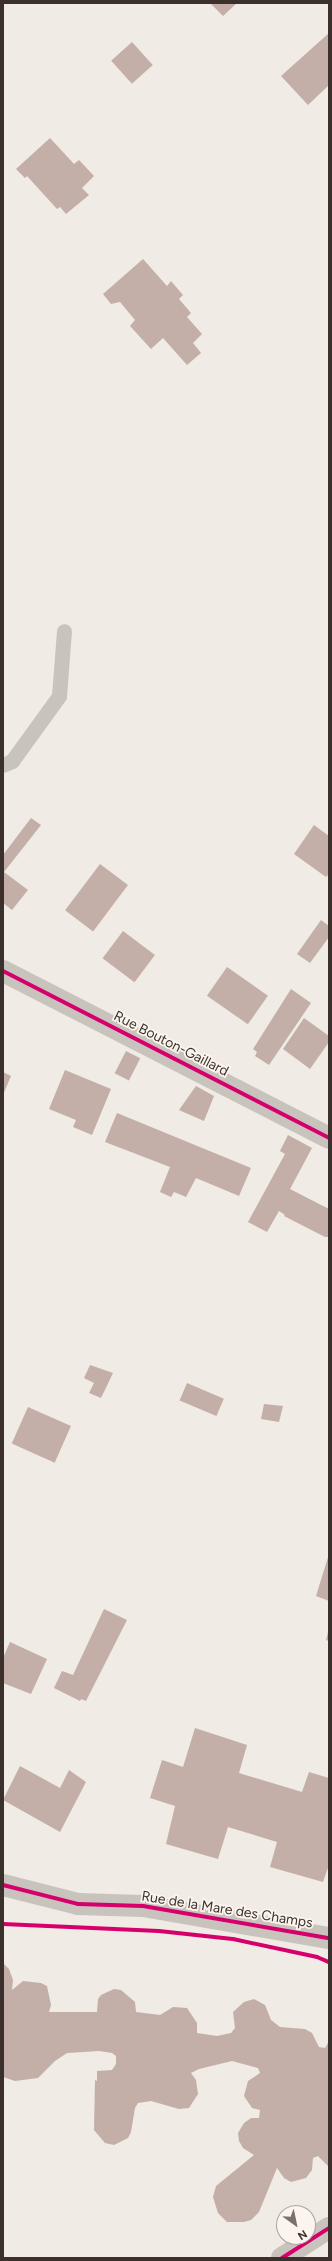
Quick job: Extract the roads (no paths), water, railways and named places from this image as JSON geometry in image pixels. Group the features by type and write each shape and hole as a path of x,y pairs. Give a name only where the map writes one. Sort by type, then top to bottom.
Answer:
{"street":[{"name":"Rue Bouton-Gaillard","path":"3,970 329,1138"},
{"name":"Rue de la Mare des Champs","path":"3,1885 78,1904 143,1906 329,1938"},
{"path":"282,2258 329,2228"}],"lane":[{"path":"3,765 12,761 59,696 64,631"}]}
